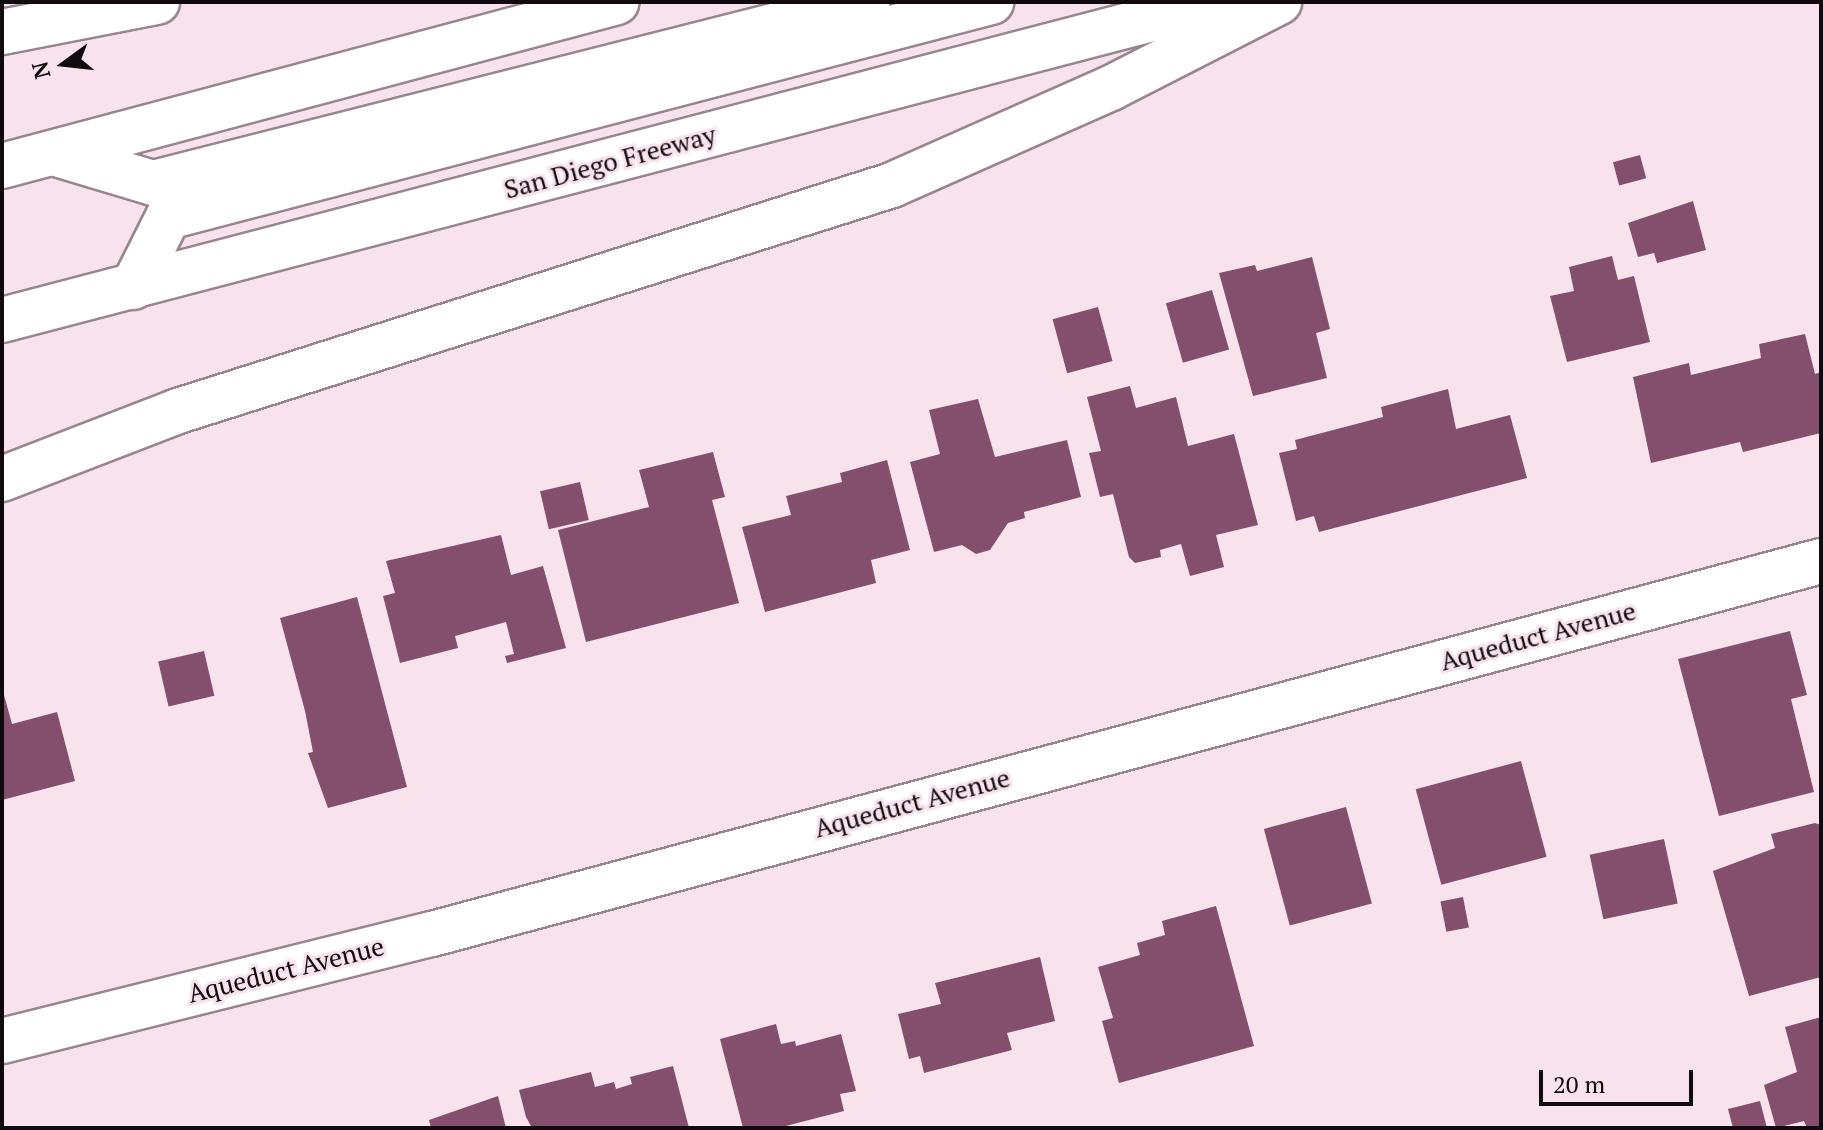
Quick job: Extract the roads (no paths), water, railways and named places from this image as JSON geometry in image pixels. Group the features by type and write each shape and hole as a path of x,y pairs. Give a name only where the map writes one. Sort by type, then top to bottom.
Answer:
{"main road":[{"path":"2,32 157,2"},
{"path":"2,166 617,2"},
{"path":"53,153 153,183 867,2"},
{"path":"133,287 168,217 991,2"},
{"name":"San Diego Freeway","path":"2,320 1217,2"},
{"path":"2,479 178,411 892,185 1111,88 1279,2"},
{"name":"Aqueduct Avenue","path":"2,1041 432,934 1821,561"}]}
